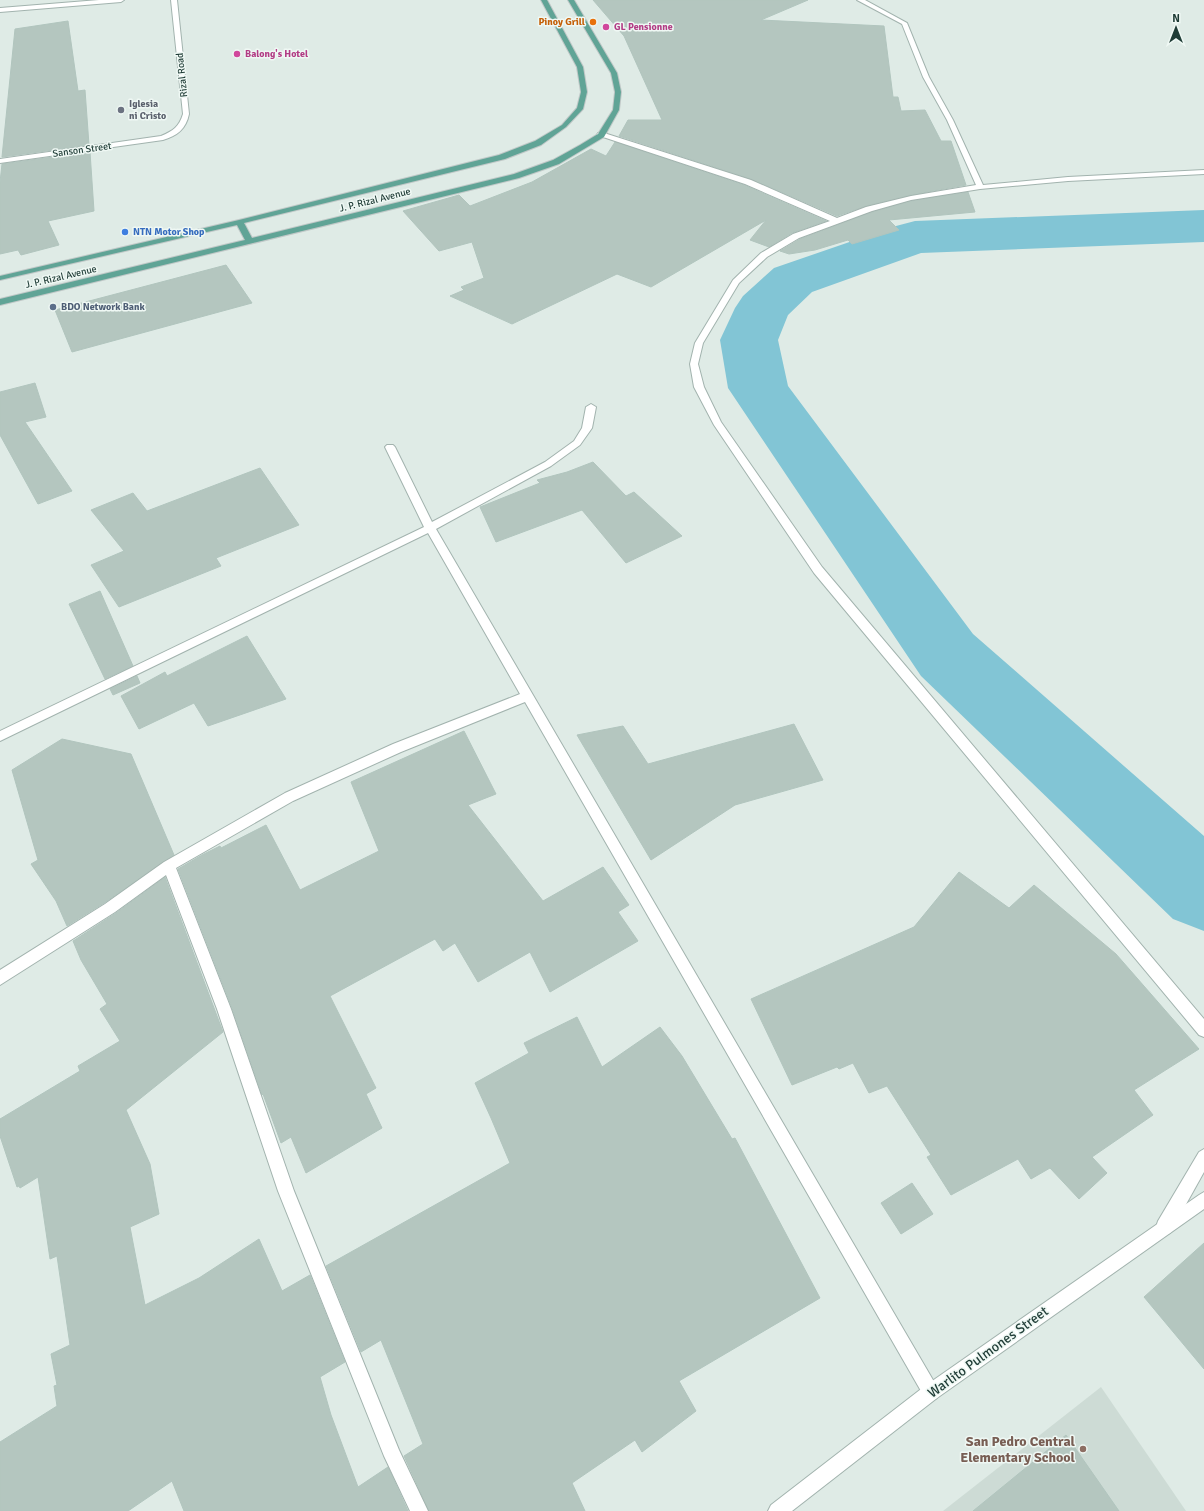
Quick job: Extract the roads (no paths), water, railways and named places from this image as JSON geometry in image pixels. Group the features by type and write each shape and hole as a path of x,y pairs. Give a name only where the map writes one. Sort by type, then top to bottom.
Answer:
{"main road":[{"name":"J. P. Rizal Avenue","path":"0,278 239,222 502,157 538,143 564,126 580,109 584,92 580,67 544,0"},
{"name":"J. P. Rizal Avenue","path":"0,302 516,176 556,162 601,135 616,110 618,92 614,73 571,0"},
{"path":"239,222 250,242"}],"street":[{"path":"0,10 121,0"},
{"name":"Rizal Road","path":"163,138 177,131 184,124 186,114 174,0"},
{"path":"860,0 904,23 926,78 950,120 980,187"},
{"path":"601,135 748,182 837,221"},
{"name":"Sanson Street","path":"0,161 163,138"},
{"path":"1204,172 1068,179 980,187 911,198 869,209 796,236 764,255 736,282 699,343 694,364 699,387 717,423 818,570 1204,1030"},
{"path":"0,736 430,528 548,464 577,443 587,428 591,407"},
{"path":"390,447 430,528 931,1392"},
{"path":"0,978 110,908 169,866 289,797 396,748 527,696"},
{"path":"169,866 224,1009 286,1191 393,1456 419,1511"},
{"path":"1164,1227 1204,1157"},
{"name":"Warlito Pulmones Street","path":"777,1511 931,1392 1204,1200"}],"waterway":[{"path":"1204,226 915,237 793,280 763,308 749,340 758,388 947,655 1204,891"}],"place":[{"name":"Pinoy Grill","path":"593,22"},
{"name":"GL Pensionne","path":"606,27"},
{"name":"Balong's Hotel","path":"237,54"},
{"name":"Iglesia ni Cristo","path":"121,110"},
{"name":"NTN Motor Shop","path":"125,232"},
{"name":"BDO Network Bank","path":"53,307"},
{"name":"San Pedro Central Elementary School","path":"1083,1449"}]}
